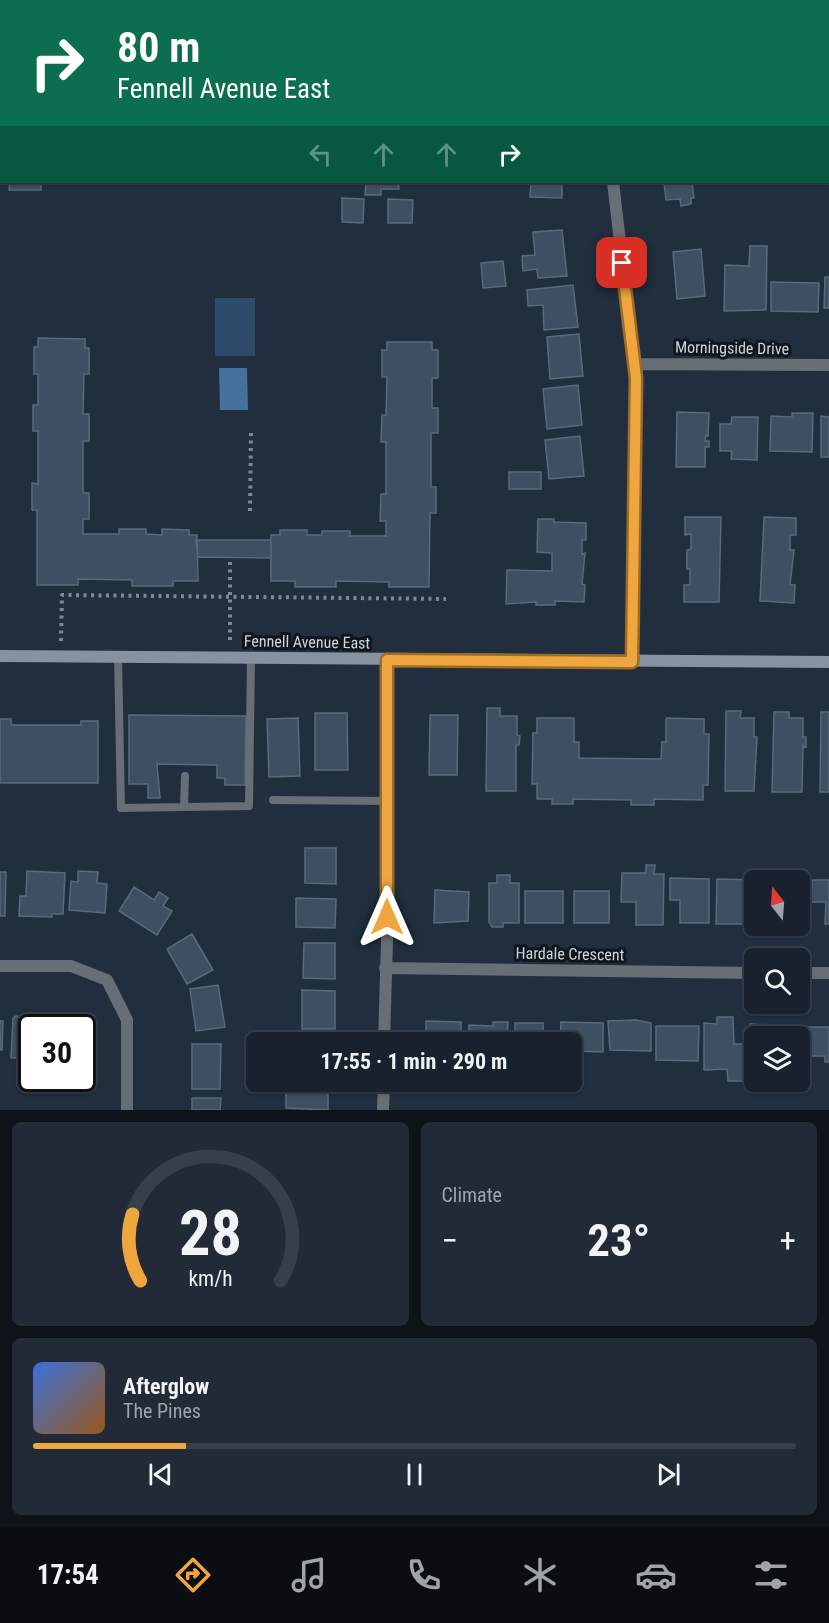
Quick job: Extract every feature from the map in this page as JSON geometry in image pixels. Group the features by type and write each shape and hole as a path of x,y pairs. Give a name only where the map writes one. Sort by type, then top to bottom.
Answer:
{"main road":[{"name":"Fennell Avenue East","path":"0,656 829,662"}],"street":[{"path":"612,183 635,364 632,662"},
{"name":"Morningside Drive","path":"635,364 829,365"},
{"path":"384,1032 387,660"},
{"path":"0,966 71,966 107,980 127,1020 127,1110"},
{"name":"Hardale Crescent","path":"385,968 744,973"},
{"path":"810,973 829,973"},
{"path":"383,1110 384,1092"}],"lane":[{"path":"118,657 121,808 249,806 251,658"},
{"path":"184,776 184,807"},
{"path":"273,800 387,801"}],"path":[{"path":"250,511 251,432"},
{"path":"230,562 230,658"},
{"path":"61,656 62,595 446,599"}],"shaded area":[{"path":"215,298 255,298 255,356 215,356"},
{"path":"219,368 247,368 248,410 220,410"}],"building":[{"path":"10,183 41,183 41,190 9,190"},
{"path":"366,183 398,183 399,189 381,189 381,195 365,195"},
{"path":"531,183 562,183 562,198 530,197"},
{"path":"664,183 692,183 694,198 691,198 691,204 681,206 680,199 666,200"},
{"path":"342,198 364,199 363,223 342,222"},
{"path":"388,199 413,200 412,223 388,223"},
{"path":"562,230 567,276 538,278 537,269 523,271 522,256 535,255 533,232"},
{"path":"750,246 767,246 766,310 724,311 725,265 749,266"},
{"path":"701,249 705,296 677,299 673,252"},
{"path":"503,261 506,286 483,288 481,263"},
{"path":"825,277 829,277 829,308 824,308"},
{"path":"771,282 819,283 818,312 771,311"},
{"path":"573,285 578,327 544,330 543,305 528,306 527,290"},
{"path":"579,334 583,376 550,379 547,337"},
{"path":"38,338 85,339 85,348 89,348 89,374 84,374 83,414 89,414 89,441 83,441 83,493 89,493 89,519 83,519 83,534 119,534 119,529 146,529 146,534 162,535 162,529 189,530 189,535 197,535 198,581 173,581 173,586 132,586 132,580 78,579 78,585 37,585 37,510 32,510 32,483 38,484 38,431 33,431 33,405 38,405 38,374 34,374 34,347 38,347"},
{"path":"387,342 432,342 432,350 438,350 438,378 432,378 432,408 438,408 438,433 431,433 431,487 436,487 436,513 430,513 429,587 389,587 389,582 336,581 336,587 295,587 295,581 271,581 271,535 280,535 280,530 307,530 307,535 322,535 322,531 350,531 350,536 386,536 386,521 380,521 381,494 386,494 386,442 381,442 382,415 386,415 387,377 382,377 382,350 387,350"},
{"path":"578,385 582,425 547,429 543,389"},
{"path":"677,412 709,413 708,436 706,435 705,441 709,441 709,447 705,447 705,467 676,467"},
{"path":"792,413 813,413 812,452 770,451 771,416 792,417"},
{"path":"821,416 829,417 829,457 821,457"},
{"path":"732,417 758,417 757,460 731,459 732,451 720,451 720,424 731,424"},
{"path":"580,436 584,476 549,479 545,440"},
{"path":"509,472 541,472 541,489 509,489"},
{"path":"685,517 721,517 719,602 684,602 684,585 690,585 687,550 691,549 691,534 685,535"},
{"path":"764,517 796,518 796,535 790,535 790,550 794,550 790,585 795,585 794,603 760,601"},
{"path":"538,519 586,523 586,540 582,540 582,554 585,553 582,584 585,585 584,602 555,601 555,605 536,605 536,602 506,604 507,570 552,571 552,553 537,552"},
{"path":"196,540 271,540 271,558 198,557"},
{"path":"487,708 500,708 500,716 517,716 517,735 520,736 519,745 516,745 516,791 486,791"},
{"path":"726,711 741,711 740,718 754,718 754,737 757,737 754,791 725,791"},
{"path":"774,712 789,712 789,718 803,718 803,737 806,737 806,747 803,746 802,792 772,792"},
{"path":"821,712 829,712 829,792 820,792"},
{"path":"315,713 347,713 348,770 315,770"},
{"path":"129,715 246,716 245,785 225,785 225,778 217,778 217,765 157,764 160,798 148,798 148,784 129,784"},
{"path":"430,715 458,715 457,775 429,775"},
{"path":"298,718 300,776 269,777 267,719"},
{"path":"537,718 574,718 574,742 579,742 579,758 661,759 662,742 666,742 666,718 704,719 704,734 709,734 708,785 703,785 703,800 654,799 654,805 631,805 631,800 573,799 573,804 552,804 552,799 537,799 537,784 532,784 533,733 537,733"},
{"path":"0,719 11,719 11,725 81,725 81,721 98,721 98,783 0,783"},
{"path":"305,848 336,848 336,884 305,883"},
{"path":"646,865 655,865 654,874 664,874 663,925 636,925 636,902 621,902 622,873 646,873"},
{"path":"27,871 65,873 63,914 52,914 52,917 19,916 20,896 26,896"},
{"path":"78,871 98,872 97,883 107,884 105,913 69,910 71,881 78,882"},
{"path":"0,872 6,872 5,916 0,916"},
{"path":"497,875 510,875 510,883 519,883 519,923 503,923 503,927 492,927 489,922 489,883 497,883"},
{"path":"670,878 709,879 709,923 680,923 680,900 670,900"},
{"path":"717,879 744,880 744,924 716,924"},
{"path":"812,880 829,880 829,924 825,924 826,902 811,902"},
{"path":"134,887 154,900 159,892 168,898 163,906 172,911 157,935 119,911"},
{"path":"435,890 469,892 468,921 434,923"},
{"path":"525,891 563,891 563,923 525,923"},
{"path":"574,891 609,891 609,923 574,923"},
{"path":"296,898 336,899 335,928 296,927"},
{"path":"192,934 213,970 187,984 167,949"},
{"path":"304,943 335,943 335,979 303,978"},
{"path":"218,985 225,1027 196,1031 190,989"},
{"path":"302,990 335,991 335,1029 302,1029"},
{"path":"18,1016 18,1058 11,1058 13,1018"},
{"path":"717,1017 733,1017 734,1044 744,1044 744,1081 728,1081 727,1069 704,1070 704,1023 717,1024"},
{"path":"636,1020 651,1023 651,1051 610,1050 608,1021"},
{"path":"0,1021 3,1021 2,1050 0,1050"},
{"path":"426,1021 461,1022 461,1032 426,1032"},
{"path":"493,1022 508,1022 508,1032 469,1032 469,1025 493,1026"},
{"path":"561,1022 603,1023 603,1052 582,1051 582,1032 560,1032"},
{"path":"515,1023 543,1023 543,1032 515,1032"},
{"path":"750,1024 793,1026 750,1026"},
{"path":"656,1026 699,1026 698,1061 656,1060"},
{"path":"810,1027 829,1027 829,1062 825,1062 825,1056 811,1056"},
{"path":"192,1044 221,1044 220,1089 192,1089"},
{"path":"286,1092 328,1092 328,1110 286,1108"},
{"path":"192,1098 221,1098 220,1110 192,1110"}],"route":[{"path":"387,917 387,660 632,662 636,378 622,263"}]}
